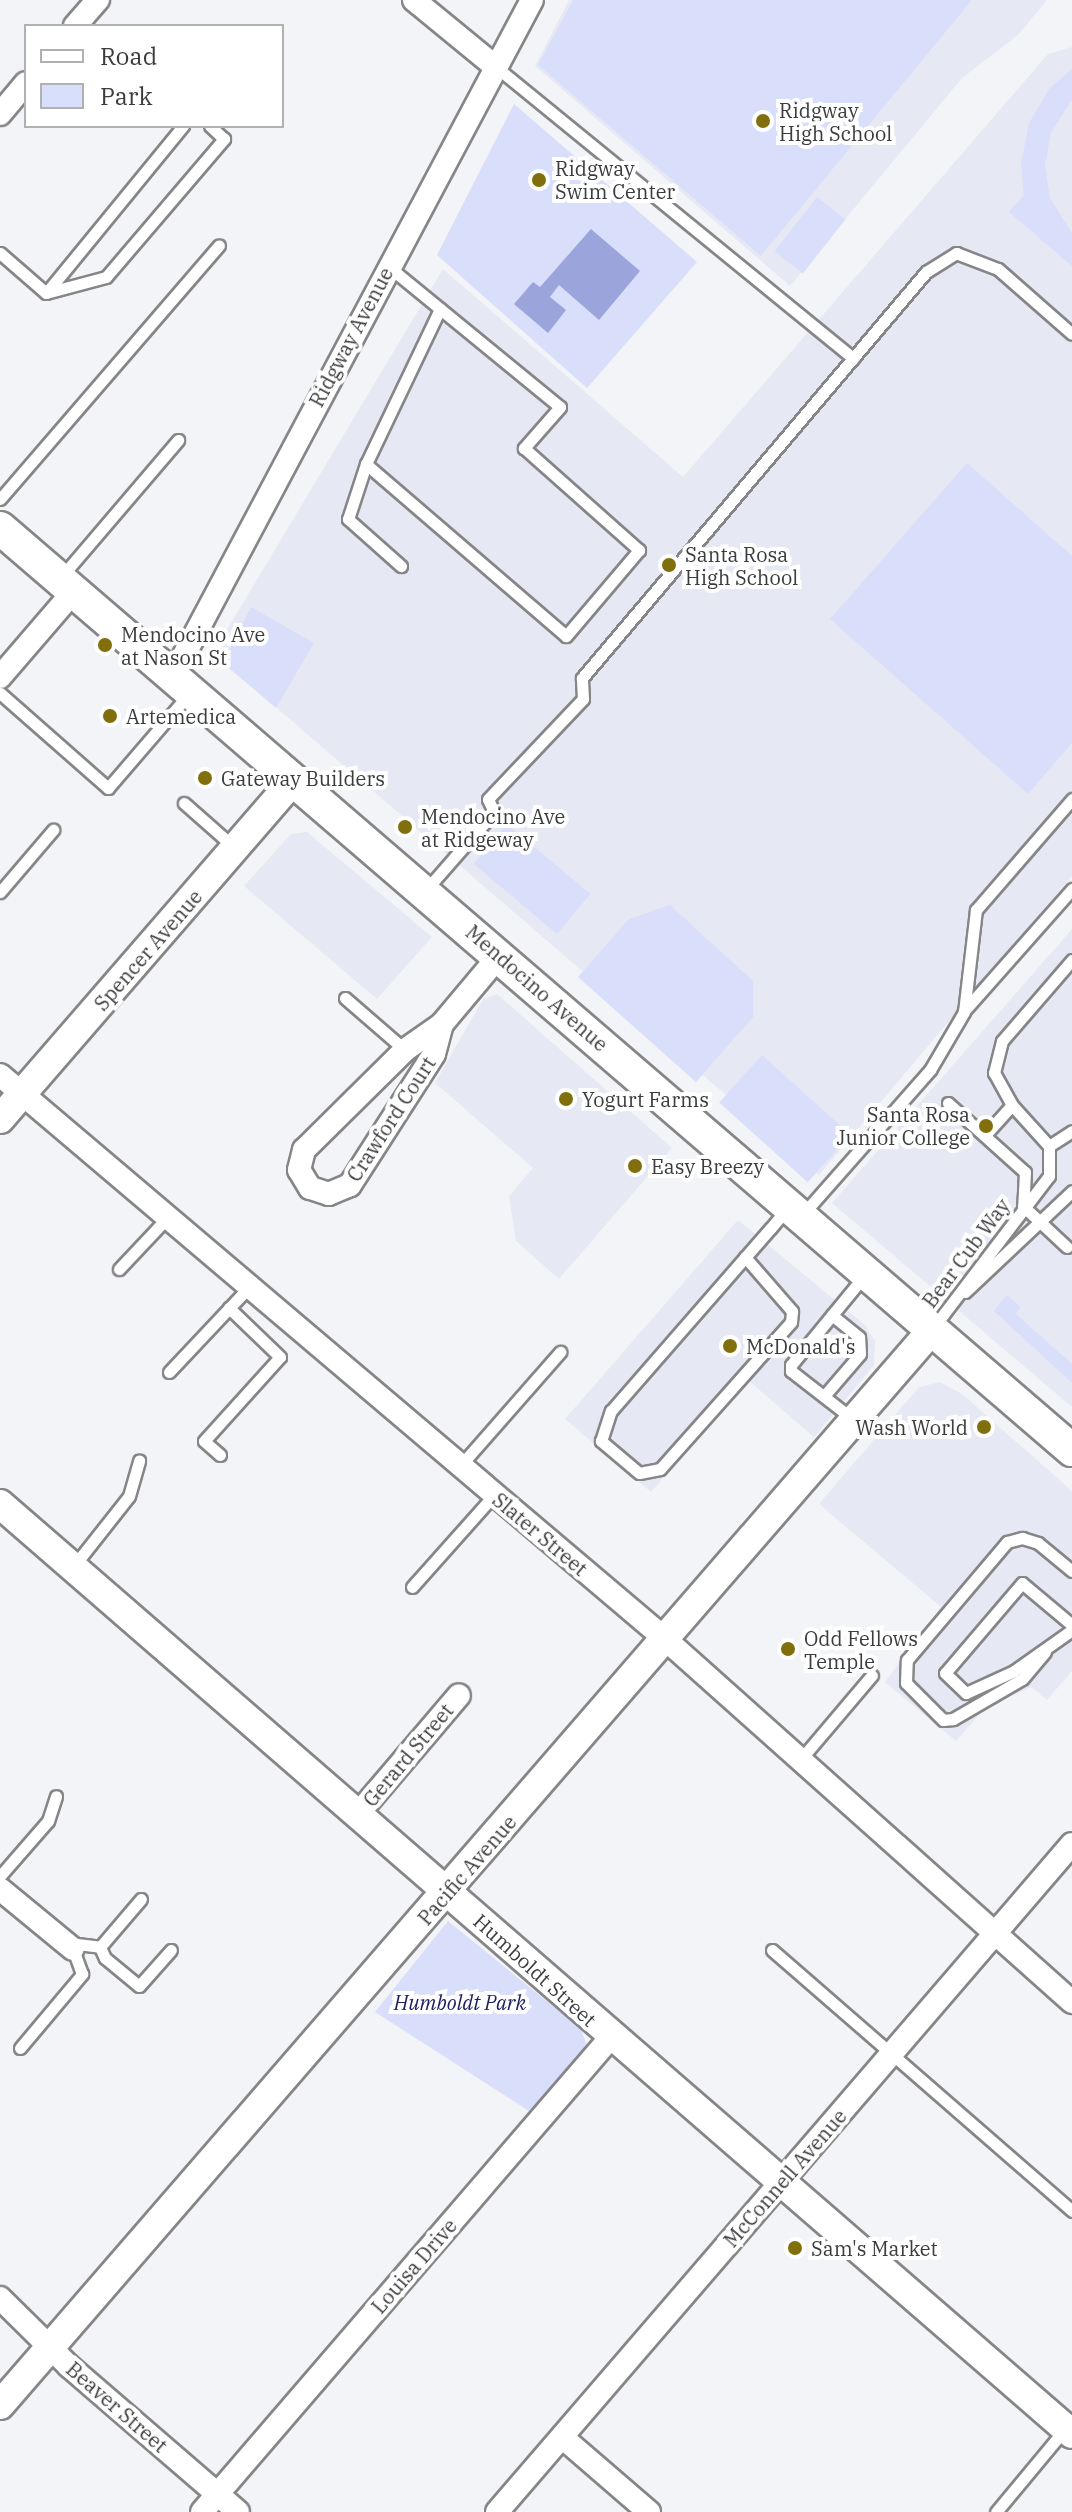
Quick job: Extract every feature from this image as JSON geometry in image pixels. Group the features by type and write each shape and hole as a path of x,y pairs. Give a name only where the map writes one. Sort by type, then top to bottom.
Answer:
{"main road":[{"name":"Mendocino Avenue","path":"0,528 424,891 930,1332 1072,1450"}],"street":[{"path":"77,24 98,0"},
{"path":"414,0 496,67"},
{"name":"Ridgway Avenue","path":"182,684 389,267 532,0"},
{"path":"0,114 24,85"},
{"path":"0,677 66,586"},
{"name":"Spencer Avenue","path":"0,1119 294,780"},
{"name":"Crawford Court","path":"442,1024 434,1054 350,1185 329,1194 310,1188 299,1170 304,1150 405,1050 442,1024 499,956"},
{"name":"Slater Street","path":"0,1075 664,1638 1072,2002"},
{"name":"Pacific Avenue","path":"0,2405 449,1892 664,1638 930,1332"},
{"name":"Humboldt Street","path":"0,1504 1069,2431"},
{"name":"Gerard Street","path":"357,1815 459,1695"},
{"name":"McConnell Avenue","path":"497,2512 1072,1844"},
{"path":"0,1889 69,1946"},
{"name":"Louisa Drive","path":"202,2512 611,2037"},
{"name":"Beaver Street","path":"0,2298 50,2348 238,2512"},
{"path":"562,2437 649,2512"}],"lane":[{"path":"496,67 853,358"},
{"path":"46,293 181,128"},
{"path":"46,293 106,277 224,139 212,128"},
{"path":"0,499 219,245"},
{"path":"0,253 46,293"},
{"path":"424,891 494,812 488,799 583,699 582,678 926,272 956,253 998,269 1072,334"},
{"path":"366,464 566,636 639,550 524,448 560,407 389,267"},
{"path":"401,566 348,519 366,464 440,309"},
{"path":"66,586 178,440"},
{"path":"0,693 108,788 182,684"},
{"path":"964,1012 976,910 1072,799"},
{"path":"184,803 236,848"},
{"path":"0,892 53,830"},
{"path":"745,1257 792,1311 791,1322 660,1469 639,1473 601,1441 611,1411 745,1257 794,1212 930,1070 964,1012 1072,889"},
{"path":"1072,960 1002,1041 994,1073 1012,1105 1049,1146 1072,1131"},
{"path":"345,998 405,1050"},
{"path":"948,1103 1025,1172 1023,1206 1067,1247"},
{"path":"985,1135 1012,1105"},
{"name":"Bear Cub Way","path":"930,1332 1023,1206 1049,1176 1049,1146"},
{"name":"Bear Cub Way","path":"930,1332 1072,1191"},
{"path":"119,1269 168,1217"},
{"path":"855,1421 791,1371 791,1365 866,1275"},
{"path":"169,1372 249,1287"},
{"path":"220,1455 204,1441 280,1357 229,1308"},
{"path":"824,1396 860,1354 859,1337 832,1315"},
{"path":"460,1466 560,1352"},
{"path":"72,1567 129,1496 139,1460"},
{"path":"412,1587 494,1495"},
{"path":"1045,1652 1014,1671 966,1693 945,1673 1022,1583 1072,1627 1022,1679 953,1719 943,1720 906,1683 907,1660 1007,1542 1022,1538 1038,1543 1072,1571"},
{"path":"800,1760 872,1675"},
{"path":"0,1876 48,1821 56,1796"},
{"path":"100,1947 141,1899"},
{"path":"20,2048 82,1974 69,1946 100,1947"},
{"path":"100,1947 105,1958 139,1986 171,1950"},
{"path":"772,1950 893,2052 1072,2211"},
{"path":"996,2512 1069,2431"}],"shaded area":[{"name":"Ridgway High School","path":"569,0 1047,0 1018,35 962,78 790,286 535,66"},
{"name":"Santa Rosa High School","path":"1072,47 1072,876 819,1175 213,653 443,269 683,477 1048,54"},
{"path":"307,832 432,937 377,999 244,886 291,834"},
{"name":"Santa Rosa Junior College","path":"1072,929 1072,1407 832,1203"},
{"path":"497,994 672,1148 559,1279 516,1241 509,1196 533,1168 435,1083 483,999"},
{"path":"738,1220 865,1325 875,1341 874,1365 814,1437 749,1381 651,1492 565,1419"},
{"path":"940,1382 962,1394 1072,1491 1072,1671 1047,1700 1031,1687 984,1709 956,1741 885,1682 941,1607 819,1504 919,1387"}],"green space":[{"name":"Ridgway High School","path":"573,0 971,1 761,256 538,65"},
{"path":"1072,69 1072,100 1051,132 1045,165 1050,198 1072,233 1072,266 1009,212 1024,195 1021,164 1029,123 1050,88"},
{"name":"Ridgway Swim Center","path":"514,104 697,262 587,388 437,255"},
{"path":"817,197 845,219 803,274 775,251"},
{"path":"967,463 1072,556 1072,743 1028,794 830,619"},
{"path":"251,607 314,643 276,708 223,663"},
{"path":"507,824 590,894 557,934 474,864"},
{"path":"670,905 753,981 753,1017 696,1082 578,977 629,919"},
{"path":"762,1055 850,1135 808,1182 719,1103"},
{"path":"1007,1295 1021,1307 1016,1314 1072,1364 1072,1383 994,1311"},
{"name":"Humboldt Park","path":"448,1921 581,2029 587,2046 529,2111 375,2012"}],"water":[{"path":"591,229 640,271 599,320 559,285 550,297 566,310 548,333 514,304 533,282 540,287"}],"place":[{"name":"Ridgway High School","path":"763,121"},
{"name":"Ridgway Swim Center","path":"539,180"},
{"name":"Santa Rosa High School","path":"669,565"},
{"name":"Mendocino Ave at Nason St","path":"105,645"},
{"name":"Artemedica","path":"110,716"},
{"name":"Gateway Builders","path":"205,778"},
{"name":"Mendocino Ave at Ridgeway","path":"405,827"},
{"name":"Yogurt Farms","path":"566,1099"},
{"name":"Santa Rosa Junior College","path":"986,1126"},
{"name":"Easy Breezy","path":"635,1166"},
{"name":"McDonald's","path":"730,1346"},
{"name":"Wash World","path":"984,1427"},
{"name":"Odd Fellows Temple","path":"788,1649"},
{"name":"Sam's Market","path":"795,2248"}]}
